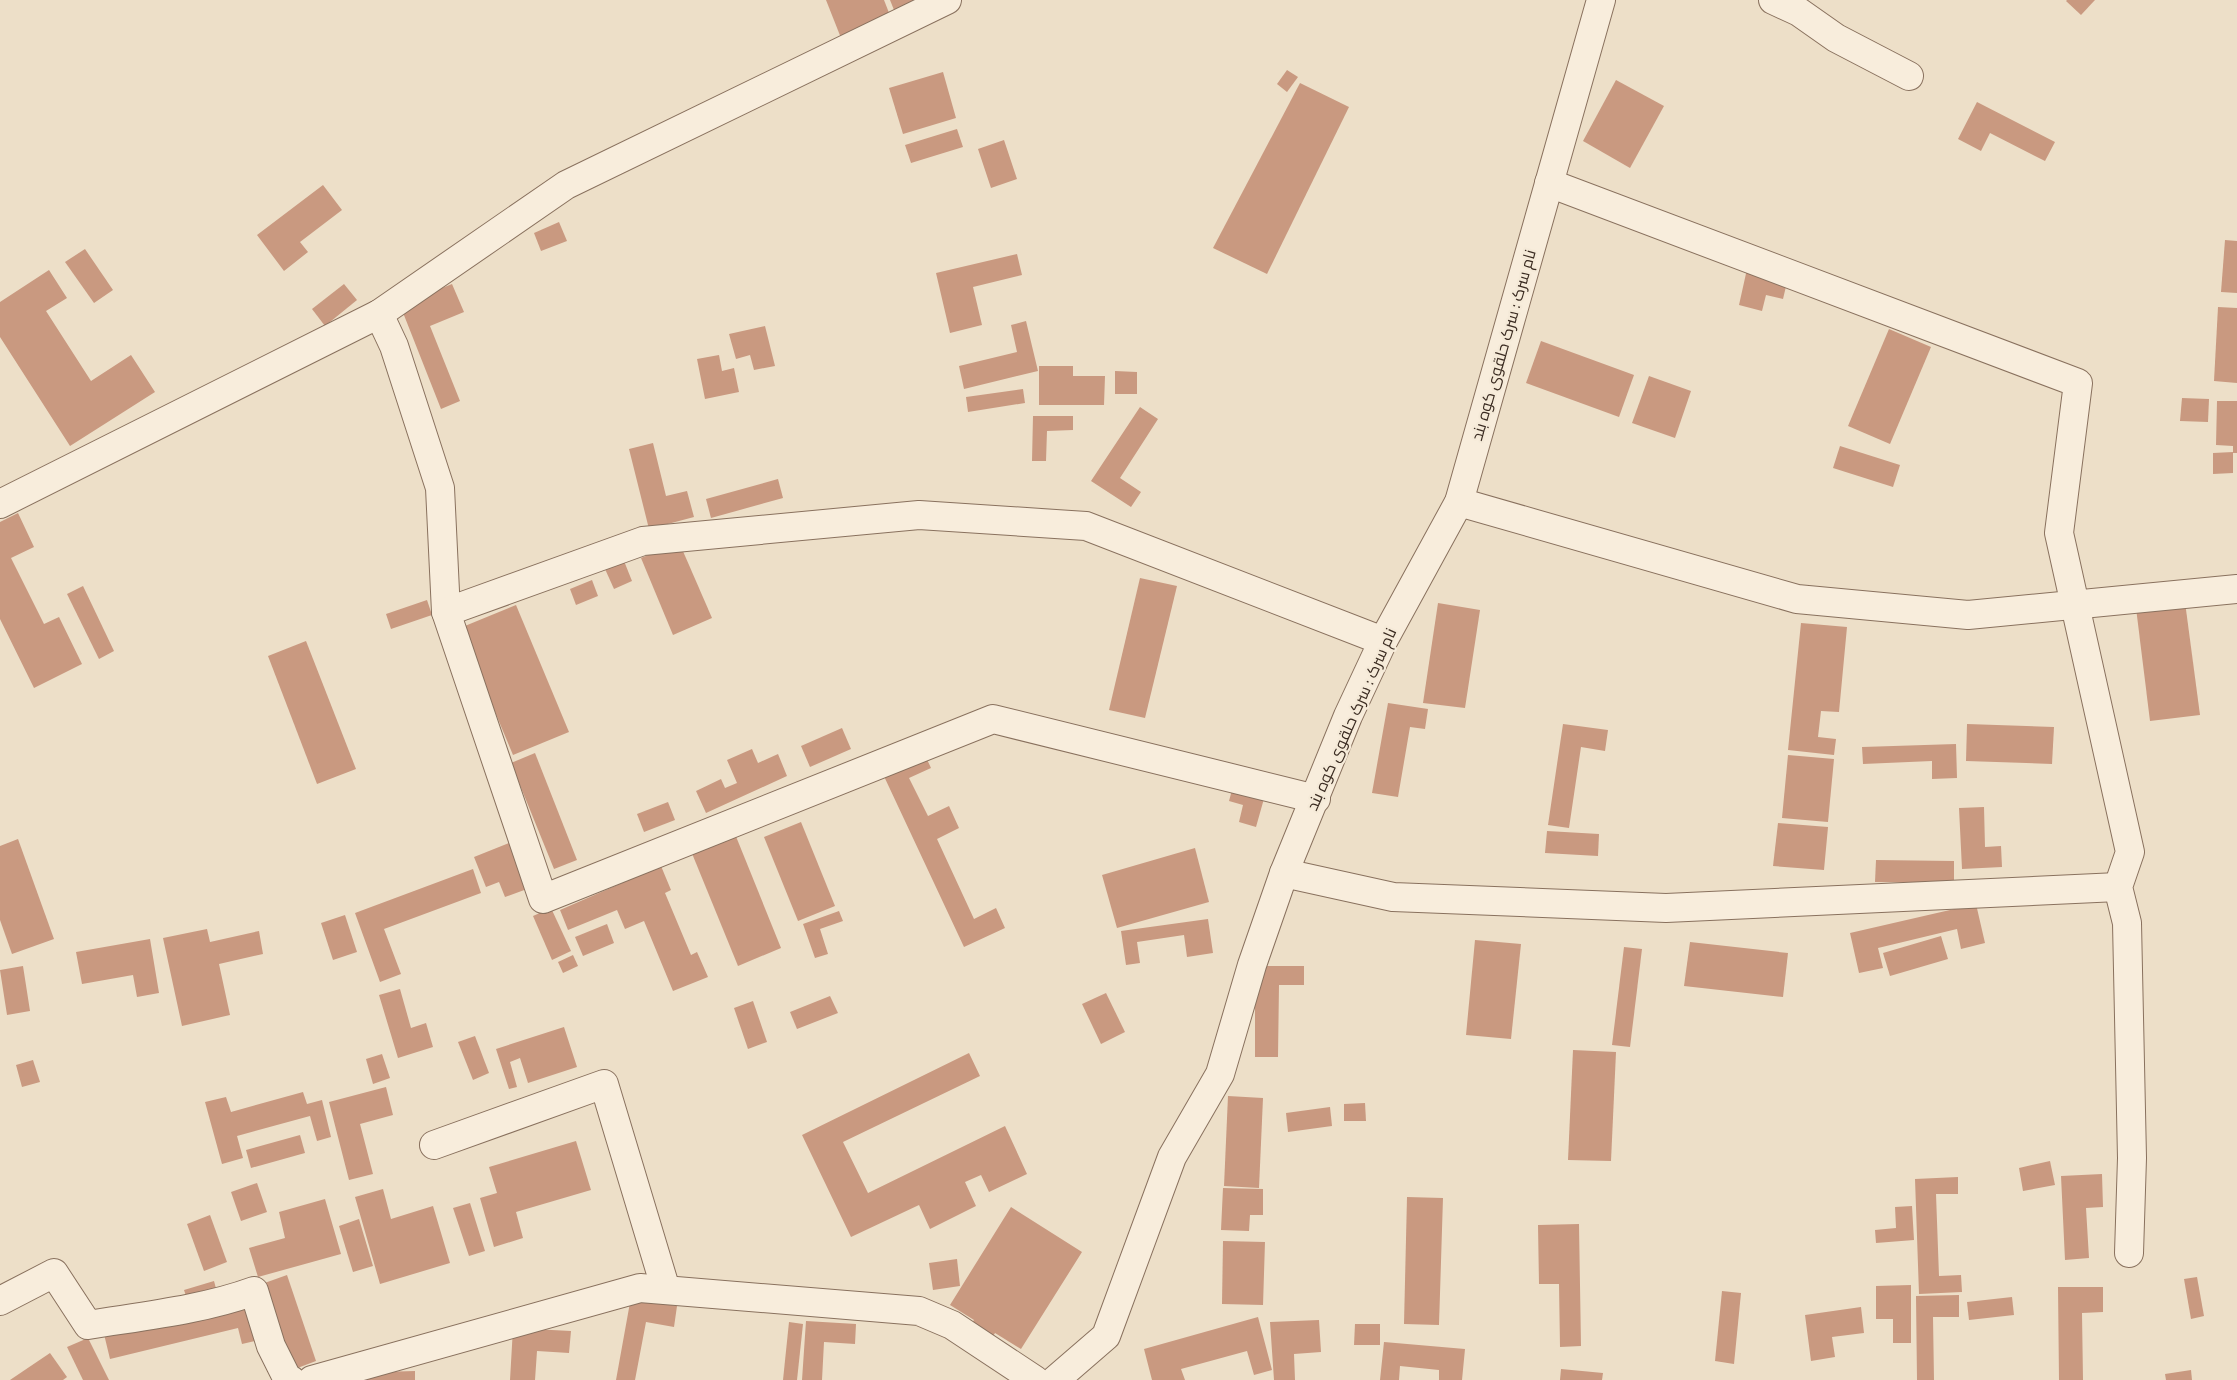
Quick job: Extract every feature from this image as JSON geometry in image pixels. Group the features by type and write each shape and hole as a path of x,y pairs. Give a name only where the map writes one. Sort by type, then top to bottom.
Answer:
{"street":[{"path":"0,504 379,314 566,186 947,0"},
{"name":"نام سرک : سرک حلقوی کوه بند","path":"1055,1380 1106,1336 1172,1157 1220,1074 1252,965 1284,873 1316,799 1348,716 1383,641 1459,502 1601,0"},
{"path":"1773,0 1799,12 1836,38 1909,76"},
{"path":"1549,183 2078,383 2059,533 2130,852 2118,887 2127,923 2132,1158 2130,1254"},
{"path":"379,314 394,346 440,488 446,612 543,899 993,719 1316,799"},
{"path":"1459,502 1797,599 1968,616 2237,589"},
{"path":"446,612 643,541 919,515 1086,526 1383,641"},
{"path":"1284,873 1394,897 1666,908 2118,887"},
{"path":"434,1144 604,1084 666,1290"},
{"path":"0,1301 54,1274 88,1325 164,1313 235,1298 254,1291 271,1346 287,1378 291,1380"},
{"path":"312,1380 640,1288 919,1312 952,1325 1034,1380"}],"building":[{"path":"826,0 884,0 891,18 841,38"},
{"path":"890,0 914,0 917,6 896,15"},
{"path":"2067,0 2095,0 2081,15"},
{"path":"1287,70 1298,77 1287,92 1277,84"},
{"path":"943,72 956,118 903,134 889,88"},
{"path":"1616,80 1664,106 1630,168 1583,141"},
{"path":"1300,83 1349,107 1267,274 1213,248"},
{"path":"1977,102 2055,142 2045,161 1990,133 1981,151 1958,139"},
{"path":"957,129 963,147 911,163 905,145"},
{"path":"1004,140 1017,179 991,188 978,149"},
{"path":"323,185 342,210 300,242 308,252 284,271 257,235"},
{"path":"559,222 567,241 541,251 534,233"},
{"path":"2225,240 2237,241 2237,293 2221,292"},
{"path":"85,249 113,290 94,303 65,262"},
{"path":"1017,254 1022,275 973,287 982,325 950,333 936,273"},
{"path":"1747,269 1788,278 1783,299 1766,295 1762,311 1739,305"},
{"path":"49,270 67,298 46,311 91,381 131,355 155,392 70,446 0,337 0,302"},
{"path":"344,284 357,300 325,326 312,309"},
{"path":"452,284 464,312 430,326 460,401 441,409 400,305"},
{"path":"2218,307 2237,308 2237,383 2214,381"},
{"path":"1026,321 1038,371 964,389 959,366 1017,352 1011,325"},
{"path":"765,326 775,366 754,370 750,355 736,359 729,334"},
{"path":"1889,329 1931,347 1890,444 1848,426"},
{"path":"1541,341 1634,375 1619,417 1526,383"},
{"path":"719,355 722,371 734,368 739,392 705,399 697,359"},
{"path":"1039,366 1073,366 1073,376 1105,376 1104,405 1039,405"},
{"path":"1115,371 1137,372 1137,394 1115,394"},
{"path":"1649,376 1691,391 1675,438 1632,423"},
{"path":"1023,389 1025,403 968,412 966,397"},
{"path":"2182,398 2209,399 2208,422 2180,421"},
{"path":"2217,401 2237,401 2237,453 2233,453 2233,446 2216,445"},
{"path":"1140,407 1158,419 1120,478 1141,492 1131,507 1091,481"},
{"path":"1033,416 1073,416 1073,430 1047,431 1046,461 1032,461"},
{"path":"653,443 666,496 687,491 694,517 649,529 629,449"},
{"path":"1840,446 1900,465 1893,487 1833,468"},
{"path":"2233,452 2233,473 2213,474 2213,453"},
{"path":"778,479 783,498 711,518 706,499"},
{"path":"18,513 34,547 11,558 44,624 59,617 82,664 34,688 0,619 0,522"},
{"path":"679,542 712,618 673,635 641,558"},
{"path":"624,561 632,581 614,589 605,569"},
{"path":"1140,578 1177,586 1145,718 1109,710"},
{"path":"592,580 598,596 576,605 570,589"},
{"path":"83,586 114,651 99,659 67,594"},
{"path":"427,600 432,615 391,629 386,614"},
{"path":"2185,602 2200,715 2150,721 2136,608"},
{"path":"1438,603 1480,610 1465,708 1423,703"},
{"path":"516,605 569,732 513,755 460,628"},
{"path":"1801,623 1847,627 1839,712 1821,711 1818,737 1836,739 1834,755 1788,750"},
{"path":"306,641 356,769 317,784 268,656"},
{"path":"1388,703 1428,709 1425,729 1410,727 1398,797 1372,793"},
{"path":"1563,724 1608,730 1605,751 1581,747 1569,828 1548,825"},
{"path":"1967,724 2054,727 2052,764 1966,761"},
{"path":"842,728 851,749 810,767 801,746"},
{"path":"1956,744 1957,778 1932,779 1932,761 1863,764 1862,747"},
{"path":"752,749 758,763 778,754 787,776 706,813 696,791 721,779 725,788 737,783 727,760"},
{"path":"535,753 577,860 554,869 511,763"},
{"path":"924,753 931,768 909,778 928,816 949,806 959,828 937,839 974,919 996,908 1005,928 964,947 882,772"},
{"path":"1788,755 1834,759 1828,822 1782,818"},
{"path":"1235,779 1267,788 1256,827 1239,822 1243,805 1229,801"},
{"path":"668,802 675,820 644,832 637,814"},
{"path":"1984,807 1985,847 2001,846 2002,867 1962,869 1959,808"},
{"path":"801,822 835,906 798,921 764,837"},
{"path":"1778,823 1828,827 1824,870 1773,866"},
{"path":"1547,831 1599,834 1598,856 1545,853"},
{"path":"735,834 781,948 738,966 691,851"},
{"path":"18,839 54,939 12,954 0,920 0,846"},
{"path":"509,843 527,889 505,897 499,882 486,887 474,857"},
{"path":"1195,848 1209,902 1117,928 1102,875"},
{"path":"1876,860 1954,861 1954,883 1875,882"},
{"path":"661,866 671,890 665,893 691,955 697,952 708,977 673,991 644,921 625,929 617,910 568,930 560,910"},
{"path":"473,869 481,893 384,929 401,974 380,982 355,913"},
{"path":"1976,904 1985,943 1961,949 1957,929 1878,948 1883,968 1859,973 1850,933"},
{"path":"551,908 571,951 552,960 533,916"},
{"path":"839,911 843,921 820,929 828,954 815,958 803,924"},
{"path":"345,915 357,952 333,960 321,923"},
{"path":"1208,919 1213,953 1187,957 1184,935 1137,942 1140,963 1126,965 1121,931"},
{"path":"607,924 614,943 583,956 575,937"},
{"path":"207,929 210,942 259,931 263,954 219,964 230,1015 182,1026 163,938"},
{"path":"1941,936 1948,959 1890,976 1883,953"},
{"path":"150,939 159,993 137,997 133,975 82,984 76,952"},
{"path":"1475,940 1521,944 1511,1039 1466,1035"},
{"path":"1690,942 1788,953 1783,997 1684,986"},
{"path":"1624,947 1642,949 1630,1047 1612,1045"},
{"path":"573,955 578,966 563,973 558,962"},
{"path":"23,966 30,1011 7,1015 0,970"},
{"path":"1255,966 1304,966 1304,985 1279,985 1278,1057 1255,1057"},
{"path":"400,989 411,1028 426,1023 433,1047 398,1058 379,995"},
{"path":"1106,993 1125,1032 1101,1044 1082,1004"},
{"path":"830,996 838,1013 797,1029 790,1012"},
{"path":"753,1001 767,1042 748,1049 734,1008"},
{"path":"564,1027 577,1067 528,1083 520,1058 510,1062 517,1087 509,1089 496,1049"},
{"path":"475,1036 489,1073 473,1080 458,1042"},
{"path":"1573,1050 1616,1052 1611,1161 1568,1160"},
{"path":"969,1053 980,1076 843,1142 868,1193 1005,1126 1027,1174 989,1192 981,1175 965,1182 976,1206 930,1229 919,1205 851,1237 802,1135"},
{"path":"382,1054 390,1078 373,1084 366,1059"},
{"path":"33,1060 40,1082 22,1087 16,1065"},
{"path":"386,1087 393,1115 360,1124 373,1174 349,1180 329,1102"},
{"path":"303,1092 307,1104 322,1100 331,1137 317,1141 310,1116 237,1136 243,1158 222,1164 205,1102 226,1097 231,1112"},
{"path":"1228,1096 1263,1098 1259,1188 1224,1186"},
{"path":"1365,1103 1366,1121 1344,1121 1344,1104"},
{"path":"1330,1107 1332,1126 1288,1132 1286,1113"},
{"path":"300,1135 305,1153 251,1168 246,1150"},
{"path":"576,1141 591,1190 516,1212 523,1238 494,1247 480,1198 497,1193 489,1167"},
{"path":"2050,1161 2055,1185 2023,1191 2019,1168"},
{"path":"2102,1174 2103,1207 2086,1208 2089,1258 2065,1260 2061,1176"},
{"path":"1958,1177 1958,1194 1936,1194 1939,1276 1961,1275 1962,1292 1919,1294 1915,1179"},
{"path":"257,1183 267,1212 241,1221 231,1192"},
{"path":"1223,1188 1263,1189 1263,1215 1250,1215 1249,1231 1221,1230"},
{"path":"383,1189 391,1219 433,1206 450,1263 380,1284 355,1197"},
{"path":"1407,1197 1443,1198 1439,1325 1404,1324"},
{"path":"325,1199 341,1254 258,1277 249,1248 285,1238 279,1212"},
{"path":"470,1203 485,1251 469,1256 453,1208"},
{"path":"1912,1206 1914,1240 1876,1243 1875,1230 1896,1228 1895,1207"},
{"path":"1011,1207 1082,1252 1021,1349 995,1333 992,1338 971,1324 974,1320 950,1305"},
{"path":"210,1215 227,1262 204,1271 187,1224"},
{"path":"359,1219 373,1266 353,1272 339,1226"},
{"path":"1579,1224 1581,1346 1560,1347 1559,1284 1539,1284 1538,1225"},
{"path":"1223,1241 1265,1242 1263,1305 1222,1304"},
{"path":"957,1259 960,1286 933,1290 929,1263"},
{"path":"287,1275 316,1361 287,1372 259,1285"},
{"path":"2197,1277 2204,1316 2191,1319 2184,1279"},
{"path":"214,1281 218,1296 189,1305 184,1290"},
{"path":"1911,1285 1911,1343 1893,1343 1893,1319 1876,1319 1876,1286"},
{"path":"2058,1287 2103,1287 2103,1312 2082,1313 2083,1380 2059,1380"},
{"path":"1722,1291 1741,1293 1734,1364 1715,1361"},
{"path":"252,1294 263,1339 242,1344 238,1328 110,1359 103,1330"},
{"path":"1959,1295 1959,1317 1933,1317 1934,1380 1917,1380 1916,1296"},
{"path":"631,1297 677,1306 674,1327 646,1322 635,1380 616,1380"},
{"path":"2012,1297 2014,1315 1969,1320 1967,1302"},
{"path":"1861,1307 1864,1333 1832,1337 1835,1357 1811,1361 1805,1315"},
{"path":"1258,1317 1272,1370 1254,1375 1247,1351 1181,1369 1185,1380 1152,1380 1144,1349"},
{"path":"1319,1320 1321,1352 1294,1354 1295,1380 1274,1380 1270,1322"},
{"path":"806,1321 856,1324 855,1344 824,1342 822,1380 802,1380"},
{"path":"789,1322 803,1324 797,1380 783,1380"},
{"path":"1355,1324 1380,1324 1380,1345 1354,1345"},
{"path":"513,1328 571,1331 569,1353 537,1351 535,1380 510,1380"},
{"path":"88,1338 109,1380 83,1380 67,1347"},
{"path":"1384,1342 1465,1349 1462,1380 1439,1380 1439,1370 1400,1366 1399,1380 1380,1380"},
{"path":"50,1353 67,1377 63,1380 10,1380"},
{"path":"1561,1369 1603,1373 1602,1380 1560,1380"},
{"path":"2191,1370 2192,1380 2166,1380 2165,1374"},
{"path":"415,1371 415,1380 348,1380 347,1373"}]}
